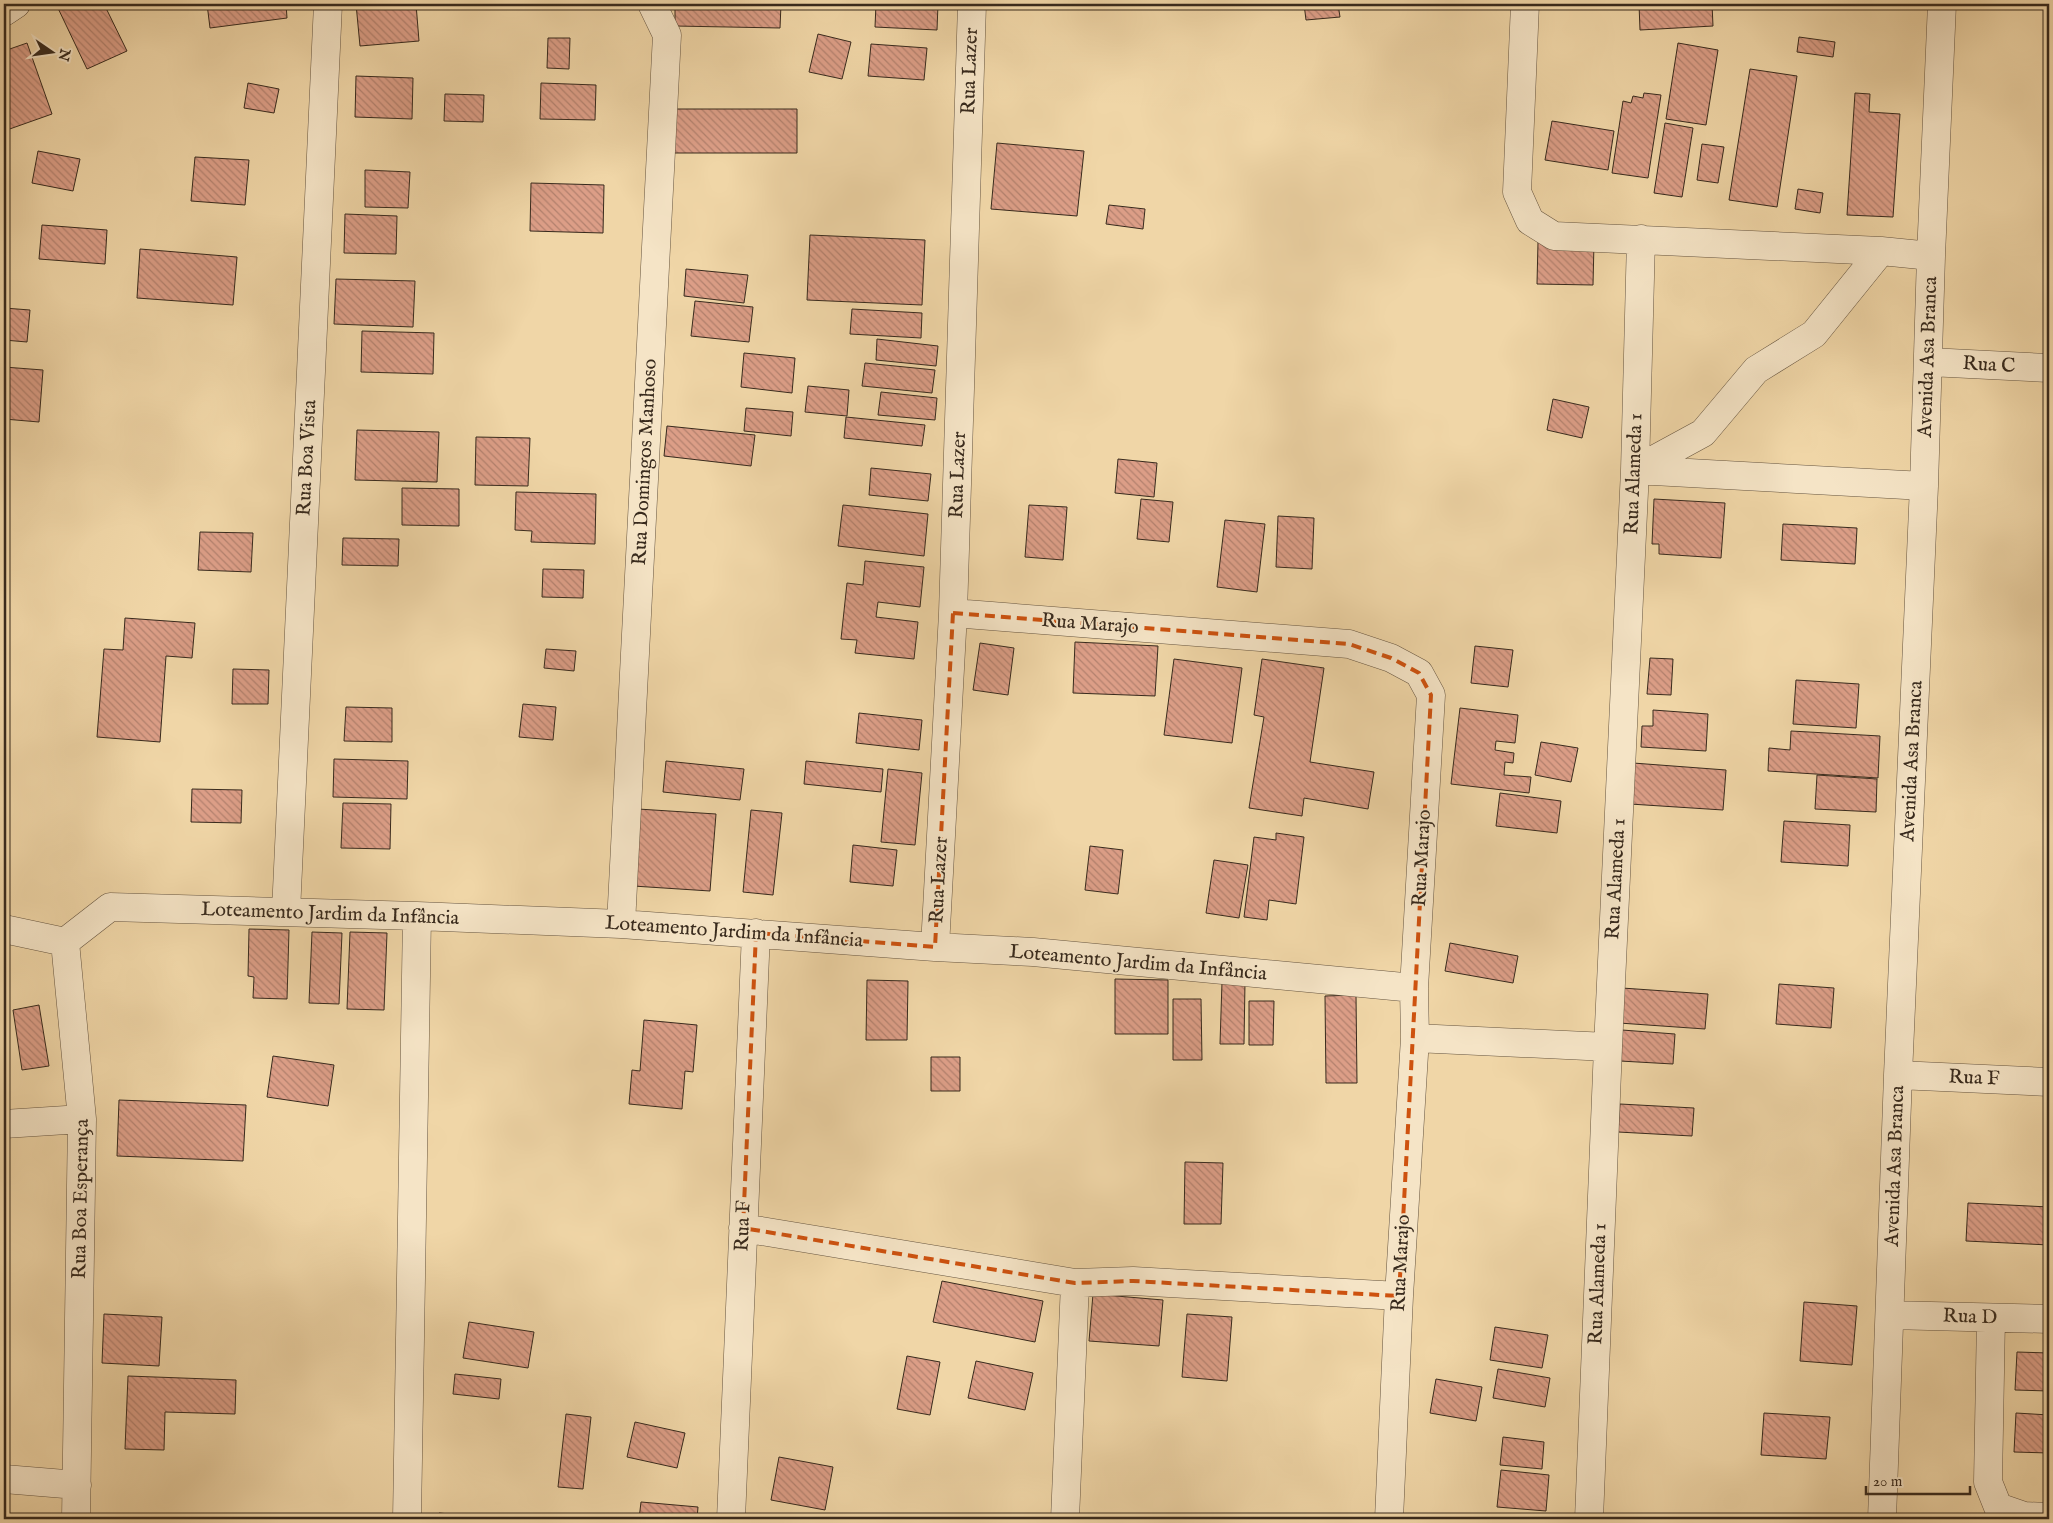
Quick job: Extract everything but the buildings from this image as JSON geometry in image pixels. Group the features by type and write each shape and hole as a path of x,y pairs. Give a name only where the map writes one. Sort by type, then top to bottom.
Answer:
{"street":[{"path":"4,12 16,4"},
{"name":"Rua Boa Vista","path":"286,912 328,4"},
{"name":"Rua Domingos Manhoso","path":"621,924 667,35 652,4"},
{"name":"Rua Lazer","path":"935,947 953,613 972,4"},
{"path":"1525,4 1517,192 1530,221 1554,236 1881,251 1931,256"},
{"name":"Avenida Asa Branca","path":"1882,1519 1898,1075 1924,486 1931,256 1942,4"},
{"name":"Rua Alameda 1","path":"1588,1519 1635,470 1641,239"},
{"path":"1635,470 1703,433 1756,370 1814,334 1881,251"},
{"name":"Rua C","path":"1929,362 2049,368"},
{"path":"1635,470 1924,486"},
{"name":"Rua Marajo","path":"953,613 1349,644 1391,658 1418,673 1431,695 1414,988 1415,1038 1398,1296 1388,1519"},
{"name":"Loteamento Jardim da Infância","path":"65,942 110,907 417,916 621,924 935,947 1033,952 1414,988"},
{"path":"406,1519 417,916"},
{"path":"4,929 65,942"},
{"name":"Rua F","path":"731,1519 756,933"},
{"name":"Rua Boa Esperança","path":"65,942 82,1119 76,1519"},
{"path":"1415,1038 1608,1047"},
{"name":"Rua F","path":"1898,1075 2049,1082"},
{"path":"4,1124 82,1119"},
{"path":"743,1228 1075,1283 1133,1281 1398,1296"},
{"path":"1065,1519 1075,1283"},
{"name":"Rua D","path":"1890,1315 2049,1319"},
{"path":"1991,1318 1988,1482 1998,1507 2024,1516 2049,1517"},
{"path":"4,1480 77,1485"}],"highlighted area":[{"path":"953,613 1349,644 1391,658 1419,673 1431,695 1399,1296 1133,1281 1075,1283 743,1228 756,933 935,947"}]}
